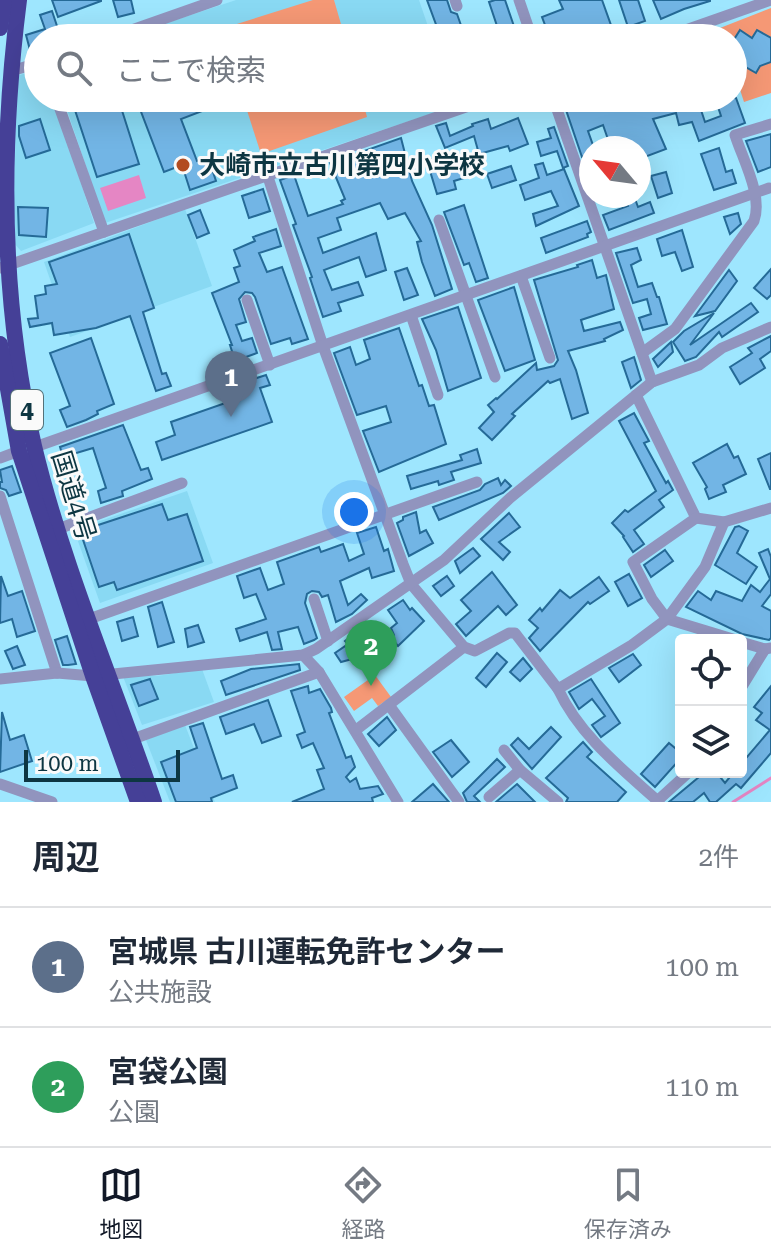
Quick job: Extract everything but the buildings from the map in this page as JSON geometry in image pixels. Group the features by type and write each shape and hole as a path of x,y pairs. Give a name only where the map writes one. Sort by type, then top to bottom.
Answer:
{"highway":[{"path":"0,28 4,0"},
{"name":"国道4号","path":"19,0 3,159 4,266 27,449 89,619 101,675 133,739 154,802"},
{"name":"国道4号","path":"0,344 27,449 101,675 138,802"}],"street":[{"path":"519,0 527,24"},
{"path":"703,24 771,0"},
{"path":"147,24 209,1"},
{"path":"11,71 24,67"},
{"path":"61,112 104,232"},
{"path":"4,266 452,112"},
{"path":"558,112 652,382"},
{"path":"642,353 675,329 754,221 757,209 754,194 735,135 771,124"},
{"path":"268,177 323,346 382,513 411,584 470,651 515,633 601,750 658,802 683,778"},
{"path":"0,458 769,188"},
{"path":"439,220 495,377"},
{"path":"521,276 550,358"},
{"path":"247,300 270,365"},
{"path":"411,315 438,395"},
{"path":"0,679 57,673 101,675 303,655 444,560 510,498 652,382 699,365 722,348 771,327"},
{"path":"636,395 696,518"},
{"path":"89,619 477,482"},
{"path":"58,529 182,483"},
{"path":"0,496 57,673"},
{"path":"715,634 667,619 652,599 633,562 696,518 724,522 771,508"},
{"path":"558,689 632,645 667,619 705,567 724,522"},
{"path":"314,599 328,641"},
{"path":"747,643 768,649 747,679"},
{"path":"356,730 464,647"},
{"path":"303,655 319,672 398,802"},
{"path":"133,739 319,672"},
{"path":"389,705 459,802"},
{"path":"504,750 520,770 558,802"},
{"path":"489,797 520,770"},
{"path":"0,784 52,802"}],"shaded area":[{"path":"236,0 419,0 427,24 164,24"},
{"path":"313,0 334,0 341,24 237,24"},
{"path":"771,8 771,93 747,101 747,24 730,24"},
{"path":"24,74 24,112 58,112 94,223 21,251 13,242 17,76"},
{"name":"大崎市立古川第四小学校","path":"68,112 436,112 105,223"},
{"path":"248,112 366,112 367,117 261,154"},
{"path":"139,175 146,198 108,211 100,188"},
{"path":"185,209 212,286 70,337 44,262"},
{"path":"187,491 213,563 100,603 74,530"},
{"path":"202,669 214,702 142,725 122,674 157,676"},
{"path":"375,675 391,697 378,706 372,698 354,711 344,697"},
{"path":"185,725 215,802 170,802 146,740"}],"waterway":[{"path":"733,802 771,778"}],"place":[{"name":"大崎市立古川第四小学校","path":"183,165"},
{"name":"宮城県 古川運転免許センター","path":"231,417"},
{"name":"宮袋公園","path":"371,686"}]}
